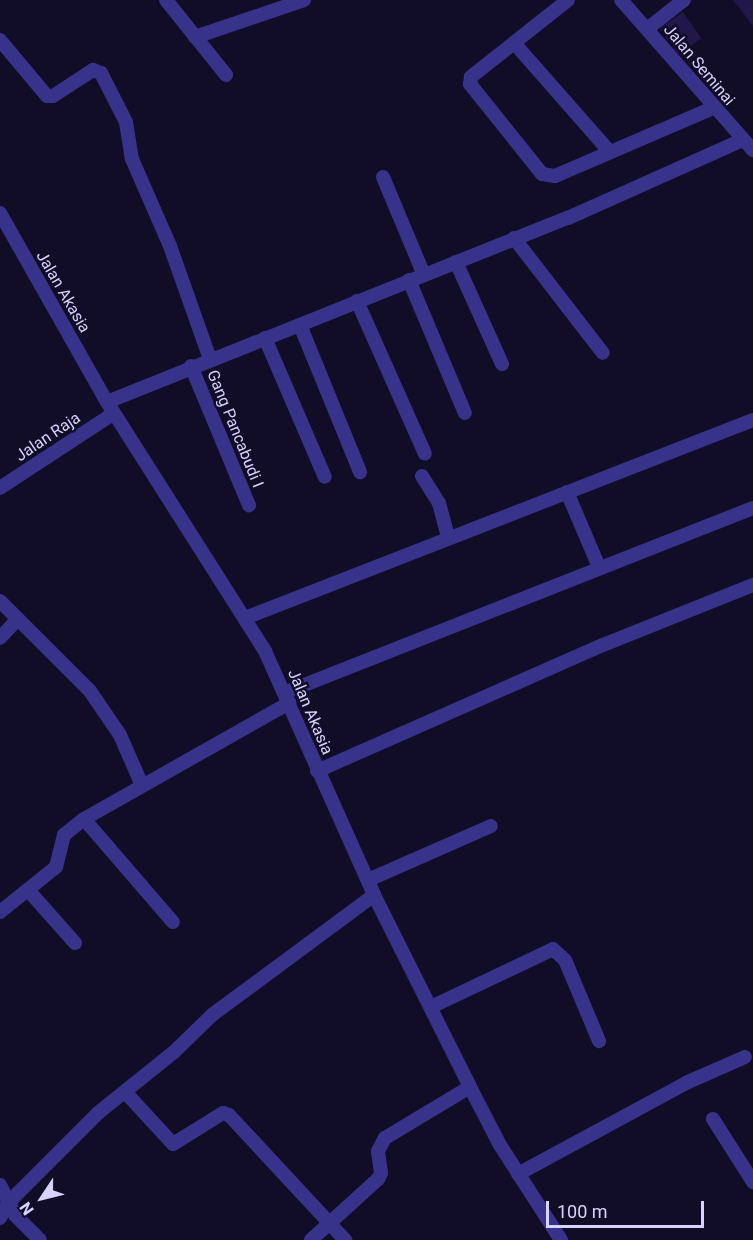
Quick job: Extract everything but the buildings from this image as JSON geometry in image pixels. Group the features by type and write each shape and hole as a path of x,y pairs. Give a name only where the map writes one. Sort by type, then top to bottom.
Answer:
{"street":[{"path":"166,0 226,75"},
{"path":"195,37 304,0"},
{"path":"568,0 471,77 470,84 542,174 555,176 648,138 713,108"},
{"name":"Jalan Seminai","path":"621,0 713,108 750,146"},
{"path":"647,29 684,0"},
{"path":"0,40 46,96 53,96 93,70 102,73 126,122 132,159 170,246 210,359"},
{"path":"514,44 609,152"},
{"name":"Jalan Raja","path":"0,488 111,407 191,366 300,325 673,174 750,146"},
{"path":"383,177 424,275"},
{"name":"Jalan Akasia","path":"0,213 111,407 203,558 245,618 286,698 374,895 470,1087 518,1174 561,1240"},
{"path":"514,238 603,353"},
{"path":"456,262 502,364"},
{"path":"409,280 465,413"},
{"path":"357,301 425,453"},
{"path":"300,325 360,472"},
{"path":"266,338 325,477"},
{"name":"Gang Pancabudi I","path":"191,366 249,505"},
{"path":"245,618 448,536 753,420"},
{"path":"422,476 439,503 448,536"},
{"path":"567,492 599,567"},
{"path":"0,912 56,867 64,835 84,819 286,698 599,567 753,508"},
{"path":"317,771 603,645 753,585"},
{"path":"0,602 90,691 120,735 141,783"},
{"path":"0,638 18,619"},
{"path":"84,819 173,922"},
{"path":"368,880 490,826"},
{"path":"28,890 75,943"},
{"path":"0,1217 8,1203 98,1113 126,1093 212,1015 374,895"},
{"path":"431,1006 553,949 565,960 599,1041"},
{"path":"518,1174 688,1082 745,1058"},
{"path":"311,1240 378,1179 381,1173 378,1151 386,1138 470,1087"},
{"path":"126,1093 173,1144 223,1113 229,1115 345,1240"},
{"path":"713,1119 753,1182"},
{"path":"0,1185 8,1203 40,1240"}]}
